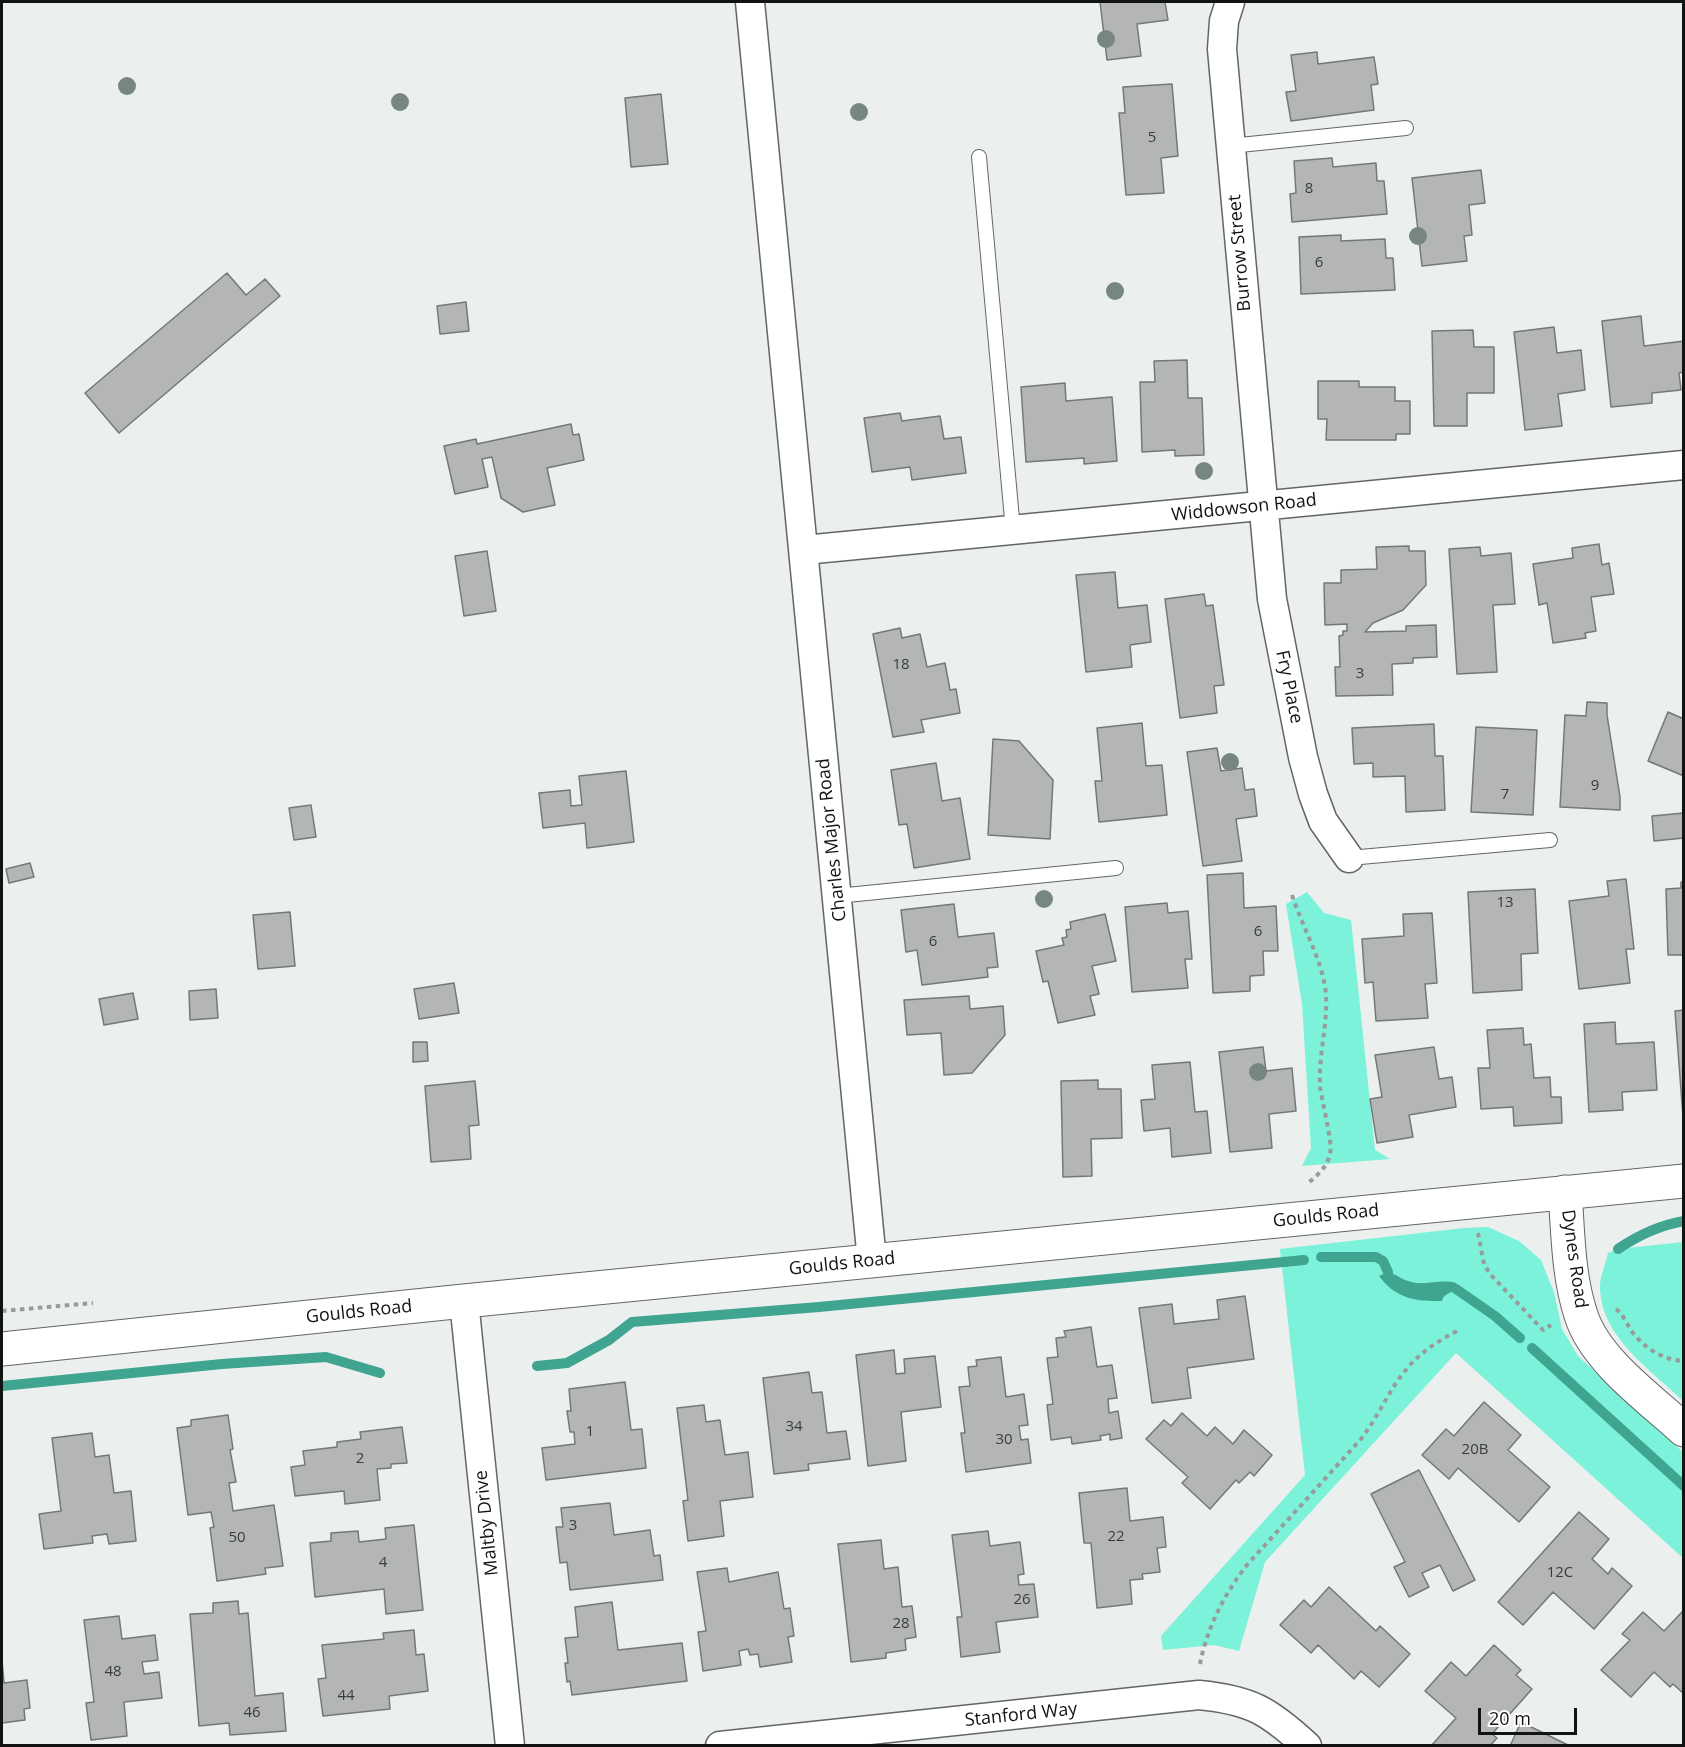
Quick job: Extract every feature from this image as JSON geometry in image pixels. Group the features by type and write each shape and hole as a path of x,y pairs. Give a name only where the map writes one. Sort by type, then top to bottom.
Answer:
{"main road":[{"name":"Goulds Road","path":"2,1349 464,1301 1683,1181"},
{"name":"Dynes Road","path":"1565,1192 1575,1290 1581,1317 1596,1345 1683,1430"}],"street":[{"name":"Charles Major Road","path":"750,2 872,1261"},
{"name":"Burrow Street","path":"1230,2 1224,21 1222,49 1264,506"},
{"name":"Widdowson Road","path":"804,550 1683,465"},
{"name":"Fry Place","path":"1264,506 1272,599 1303,757 1323,821 1348,858"},
{"name":"Maltby Drive","path":"464,1301 510,1746"},
{"name":"Stanford Way","path":"720,1746 1199,1695 1246,1703 1270,1715 1307,1746"}],"lane":[{"path":"1230,146 1406,128"},
{"path":"979,156 1013,530"},
{"path":"1348,858 1550,840"},
{"path":"837,896 1116,868"}],"path":[{"path":"1292,895 1319,962 1326,996 1320,1056 1320,1084 1324,1119 1331,1148 1327,1164 1307,1183"},
{"path":"1477,1231 1484,1264 1490,1274 1538,1322 1543,1330"},
{"path":"2,1311 97,1303"},
{"path":"1611,1308 1618,1310 1633,1333 1649,1349 1663,1357 1683,1361"},
{"path":"1199,1695 1202,1654 1219,1608 1232,1584 1361,1438 1409,1365 1440,1340 1457,1331"}],"shaded area":[{"path":"1307,892 1324,913 1351,920 1375,1150 1390,1159 1302,1166 1311,1148 1302,1004 1286,904"},
{"path":"1488,1227 1519,1241 1541,1260 1554,1292 1562,1329 1578,1356 1683,1452 1683,1558 1456,1353 1265,1562 1239,1651 1214,1645 1163,1650 1161,1636 1305,1475 1280,1249"},
{"path":"1684,1242 1683,1401 1643,1365 1619,1338 1609,1323 1603,1307 1600,1285 1608,1253 1618,1249"},
{"path":"1388,1272 1411,1282 1447,1281 1456,1283 1457,1286 1442,1301 1423,1301 1399,1294 1392,1289 1379,1276"}],"building":[{"path":"1100,2 1165,2 1168,20 1137,24 1141,56 1107,60"},
{"path":"1317,52 1318,64 1374,57 1378,84 1371,85 1374,110 1291,121 1286,92 1296,91 1291,55"},
{"path":"1172,84 1178,156 1161,158 1164,193 1126,195 1119,113 1125,113 1123,87"},
{"path":"661,94 668,164 631,167 625,98"},
{"path":"1332,158 1333,167 1376,163 1377,181 1384,181 1387,214 1292,222 1290,194 1296,193 1294,161"},
{"path":"1481,170 1485,203 1469,205 1472,235 1464,236 1467,261 1422,266 1412,178"},
{"path":"1341,235 1341,241 1385,239 1386,258 1393,258 1395,290 1301,294 1299,237"},
{"path":"227,273 246,295 265,279 280,296 119,433 85,393"},
{"path":"466,302 469,331 440,334 437,306"},
{"path":"1641,316 1644,346 1684,341 1684,372 1679,373 1681,390 1652,393 1652,403 1611,407 1602,321"},
{"path":"1554,327 1557,353 1581,350 1585,390 1558,394 1562,426 1525,430 1514,332"},
{"path":"1473,330 1474,347 1494,347 1494,393 1467,393 1467,426 1434,426 1432,331"},
{"path":"1187,360 1188,398 1202,398 1204,455 1175,456 1175,450 1142,452 1140,382 1155,382 1154,361"},
{"path":"1318,381 1359,381 1359,387 1395,387 1395,401 1410,401 1410,434 1396,434 1396,440 1326,440 1327,419 1318,419"},
{"path":"1065,383 1066,401 1112,397 1117,461 1084,464 1084,458 1026,462 1021,387"},
{"path":"900,413 902,421 940,416 944,439 961,437 966,473 912,480 910,467 872,472 864,418"},
{"path":"571,424 573,435 579,434 584,460 547,468 555,505 523,512 501,498 492,457 482,459 488,487 455,494 444,446 476,439 477,444"},
{"path":"1599,544 1602,565 1609,563 1614,594 1591,597 1596,631 1585,633 1586,638 1553,643 1547,603 1539,605 1533,564 1573,558 1572,548"},
{"path":"1409,546 1409,551 1425,551 1426,585 1403,610 1373,623 1365,632 1406,631 1406,626 1436,625 1437,657 1413,658 1413,663 1392,664 1393,695 1336,696 1335,667 1340,667 1339,636 1343,635 1343,631 1347,631 1347,624 1325,625 1324,583 1341,583 1341,570 1377,569 1376,547"},
{"path":"1480,547 1481,556 1511,553 1515,604 1493,605 1497,672 1457,674 1449,549"},
{"path":"487,551 496,611 464,616 455,556"},
{"path":"1115,572 1118,608 1147,605 1151,642 1130,645 1132,667 1086,672 1076,575"},
{"path":"1204,594 1206,606 1213,605 1224,685 1214,686 1217,713 1180,718 1165,599"},
{"path":"900,628 902,638 920,634 927,667 945,663 950,690 956,689 960,713 921,720 924,732 893,737 873,634"},
{"path":"1587,702 1607,703 1620,810 1560,807 1565,715 1586,716"},
{"path":"1668,712 1684,719 1684,776 1648,761"},
{"path":"1142,723 1146,766 1162,765 1167,815 1099,822 1095,781 1102,781 1097,728"},
{"path":"1434,724 1435,756 1443,756 1445,810 1406,812 1405,776 1373,777 1373,763 1354,764 1352,728"},
{"path":"1476,727 1537,730 1533,815 1471,812"},
{"path":"993,739 1019,741 1053,780 1050,839 988,835"},
{"path":"1217,748 1221,771 1242,768 1245,790 1254,789 1257,816 1236,819 1242,861 1203,866 1187,752"},
{"path":"936,763 942,801 960,798 970,859 914,868 907,824 899,825 891,770"},
{"path":"626,771 634,842 587,848 585,823 543,828 539,793 570,790 571,806 582,805 579,776"},
{"path":"311,805 316,837 294,840 289,808"},
{"path":"1684,813 1684,838 1654,841 1652,816"},
{"path":"30,863 34,877 9,883 6,869"},
{"path":"1243,873 1244,908 1276,906 1278,951 1263,951 1264,975 1250,976 1250,991 1213,993 1207,875"},
{"path":"1626,879 1634,949 1626,949 1630,983 1579,989 1569,901 1609,896 1607,881"},
{"path":"1681,882 1684,882 1684,955 1668,955 1666,889 1681,888"},
{"path":"1535,889 1538,953 1521,954 1522,990 1473,993 1468,892"},
{"path":"1167,903 1168,913 1188,911 1192,959 1185,959 1188,988 1132,992 1125,907"},
{"path":"954,904 958,937 994,933 998,967 987,968 988,977 922,985 917,950 906,952 901,910"},
{"path":"290,912 295,966 258,969 253,915"},
{"path":"1432,913 1437,983 1425,984 1428,1018 1376,1021 1373,982 1365,983 1362,939 1404,936 1403,914"},
{"path":"1105,914 1116,961 1092,966 1099,994 1090,996 1095,1015 1058,1023 1048,981 1043,982 1036,951 1064,945 1062,938 1067,937 1066,930 1071,929 1070,922"},
{"path":"454,983 459,1013 419,1019 414,989"},
{"path":"216,989 218,1018 190,1020 189,991"},
{"path":"133,993 138,1019 104,1025 99,999"},
{"path":"969,996 970,1009 1003,1006 1005,1035 972,1073 944,1075 941,1033 907,1035 904,1000"},
{"path":"1684,1010 1684,1117 1683,1117 1675,1011"},
{"path":"1615,1022 1616,1044 1654,1042 1657,1090 1622,1092 1623,1110 1589,1112 1584,1024"},
{"path":"1523,1028 1524,1045 1531,1044 1534,1078 1550,1077 1551,1097 1561,1097 1562,1123 1514,1126 1513,1107 1481,1109 1478,1068 1490,1068 1487,1030"},
{"path":"413,1042 427,1042 428,1061 413,1062"},
{"path":"1263,1047 1266,1071 1292,1068 1296,1111 1269,1114 1272,1148 1230,1152 1219,1052"},
{"path":"1434,1047 1439,1079 1452,1077 1456,1107 1409,1115 1413,1137 1377,1143 1370,1099 1382,1097 1375,1055"},
{"path":"1190,1062 1195,1112 1207,1111 1211,1153 1172,1157 1170,1128 1144,1131 1141,1100 1155,1099 1152,1065"},
{"path":"1098,1080 1098,1089 1121,1089 1122,1138 1091,1139 1092,1176 1063,1177 1061,1081"},
{"path":"475,1081 479,1125 469,1126 471,1159 431,1162 425,1086"},
{"path":"1245,1296 1254,1359 1187,1368 1191,1398 1152,1403 1139,1308 1172,1304 1174,1324 1219,1319 1217,1300"},
{"path":"1091,1327 1097,1367 1112,1365 1117,1398 1108,1399 1109,1413 1118,1411 1122,1438 1110,1440 1110,1434 1100,1436 1101,1440 1072,1444 1071,1437 1051,1440 1047,1405 1053,1404 1047,1358 1058,1357 1056,1338 1066,1337 1064,1331"},
{"path":"894,1350 896,1374 905,1373 904,1359 935,1356 941,1407 901,1412 906,1461 868,1466 856,1355"},
{"path":"1001,1357 1006,1397 1024,1394 1028,1425 1019,1426 1021,1440 1028,1439 1031,1463 966,1472 961,1433 965,1433 959,1387 970,1386 968,1367 977,1366 976,1360"},
{"path":"809,1372 812,1393 822,1392 827,1433 846,1431 850,1459 808,1464 809,1470 774,1474 763,1378"},
{"path":"625,1382 631,1430 642,1429 646,1468 546,1480 542,1448 575,1444 574,1432 570,1432 567,1411 571,1411 569,1389"},
{"path":"1484,1402 1521,1435 1508,1450 1550,1487 1519,1522 1458,1468 1449,1479 1422,1455 1446,1429 1454,1436"},
{"path":"704,1405 706,1422 720,1420 725,1455 748,1452 753,1497 720,1501 724,1536 688,1541 683,1501 688,1500 677,1408"},
{"path":"1182,1413 1207,1436 1215,1427 1233,1444 1244,1430 1272,1455 1254,1476 1250,1472 1239,1483 1236,1480 1210,1509 1182,1483 1188,1477 1146,1439 1164,1420 1171,1426"},
{"path":"228,1415 233,1449 230,1450 236,1482 229,1483 233,1511 274,1505 283,1566 265,1568 266,1574 217,1581 210,1528 214,1527 211,1512 188,1515 177,1428 191,1426 191,1420"},
{"path":"402,1427 407,1463 391,1464 391,1468 377,1469 380,1500 345,1504 344,1491 295,1496 291,1467 305,1465 303,1451 337,1447 337,1442 361,1439 360,1432"},
{"path":"92,1433 95,1457 109,1455 114,1493 131,1491 136,1541 109,1544 107,1534 92,1536 93,1543 44,1549 39,1514 61,1511 52,1438"},
{"path":"1419,1470 1475,1580 1453,1591 1440,1565 1422,1573 1429,1587 1409,1597 1394,1567 1405,1562 1371,1494"},
{"path":"1127,1488 1130,1521 1163,1517 1166,1547 1157,1548 1160,1572 1142,1574 1143,1579 1130,1580 1132,1604 1097,1608 1091,1543 1084,1543 1079,1493"},
{"path":"610,1503 614,1535 650,1530 654,1556 660,1555 663,1580 570,1590 567,1562 560,1563 556,1527 563,1527 561,1508"},
{"path":"1579,1512 1609,1539 1592,1559 1608,1574 1612,1568 1632,1586 1594,1629 1553,1592 1523,1625 1498,1602"},
{"path":"414,1525 423,1610 386,1614 384,1589 315,1597 310,1543 331,1541 331,1533 358,1531 359,1542 386,1539 385,1528"},
{"path":"988,1531 990,1546 1020,1542 1024,1574 1018,1575 1019,1585 1034,1584 1038,1617 996,1622 1000,1652 961,1657 957,1617 962,1617 952,1535"},
{"path":"881,1540 884,1569 898,1567 902,1607 912,1606 916,1637 905,1639 906,1650 886,1653 886,1658 851,1662 838,1544"},
{"path":"727,1568 729,1582 778,1572 784,1609 790,1608 794,1636 788,1637 792,1662 760,1667 758,1654 750,1655 748,1649 739,1651 741,1665 703,1671 698,1632 706,1631 697,1572"},
{"path":"1329,1587 1376,1631 1380,1626 1410,1654 1379,1687 1361,1671 1354,1679 1318,1645 1311,1653 1280,1625 1304,1600 1311,1607"},
{"path":"238,1601 239,1614 248,1613 255,1696 283,1693 286,1731 230,1735 229,1723 199,1726 190,1614 213,1613 213,1603"},
{"path":"612,1602 618,1650 682,1643 687,1681 572,1695 570,1681 567,1682 565,1663 568,1663 565,1638 578,1637 575,1607"},
{"path":"1643,1612 1664,1631 1682,1612 1684,1613 1684,1694 1673,1684 1670,1687 1654,1672 1631,1697 1601,1670 1630,1640 1622,1634"},
{"path":"119,1616 122,1639 155,1635 158,1660 142,1662 144,1674 159,1672 162,1698 124,1702 127,1736 91,1740 86,1703 94,1702 84,1620"},
{"path":"414,1630 416,1655 424,1654 428,1691 389,1696 390,1709 323,1716 318,1679 326,1678 322,1645 384,1639 383,1633"},
{"path":"1494,1645 1521,1670 1516,1675 1532,1689 1492,1734 1497,1738 1490,1746 1431,1746 1456,1718 1425,1691 1451,1662 1466,1676"},
{"path":"2,1660 4,1683 27,1680 30,1708 24,1709 25,1720 2,1723"},
{"path":"1521,1722 1570,1746 1510,1746"}],"waterway":[{"path":"1618,1249 1650,1232 1684,1221"},
{"path":"1321,1257 1376,1257 1383,1261 1388,1272"},
{"path":"537,1366 567,1363 609,1340 632,1322 819,1307 1304,1260"},
{"path":"1456,1289 1495,1316 1520,1338"},
{"path":"1532,1348 1684,1486"},
{"path":"2,1386 222,1364 326,1357 380,1373"}]}
